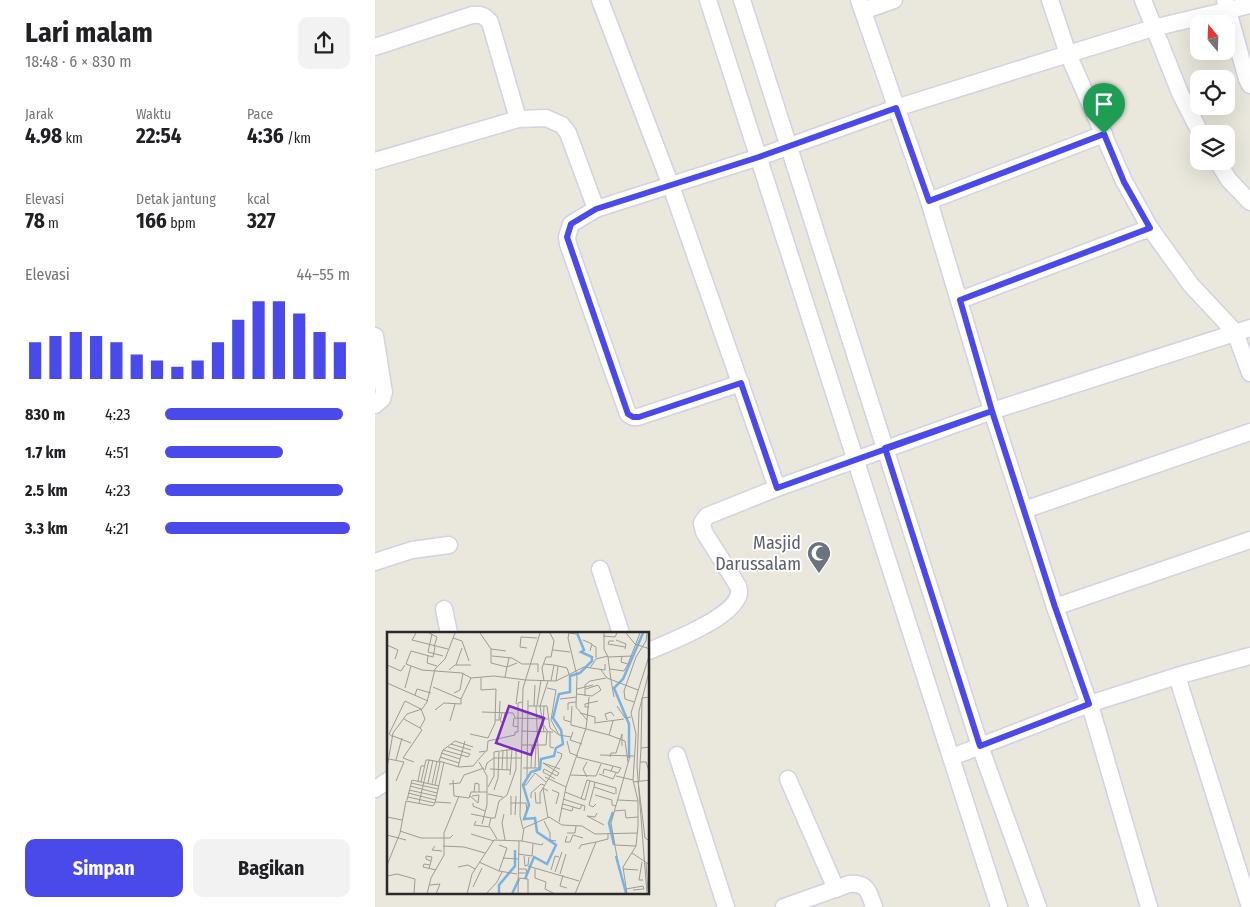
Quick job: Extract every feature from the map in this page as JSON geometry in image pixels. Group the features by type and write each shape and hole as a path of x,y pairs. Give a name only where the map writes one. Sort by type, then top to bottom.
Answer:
{"street":[{"path":"599,0 671,186 777,488"},
{"path":"708,0 999,907"},
{"path":"742,0 980,746 1038,907"},
{"path":"895,0 861,5 929,201 992,411 1055,607 1089,704 1149,907"},
{"path":"1050,0 1068,54 1124,182 1150,228 1191,285 1242,330 1250,373"},
{"path":"1143,0 1180,94 1196,125"},
{"path":"741,383 639,417 633,417 628,414 567,237 571,224 596,209 759,157 896,108 1227,6 1250,5"},
{"path":"1227,6 1250,85"},
{"path":"375,47 472,15 479,14 485,16 490,22 519,119"},
{"path":"375,161 519,119 546,118 562,125 573,145 596,209"},
{"path":"929,201 1104,134"},
{"path":"1223,170 1229,180 1250,202"},
{"path":"960,300 1150,228"},
{"path":"650,651 697,630 720,616 740,595 739,589 704,532 702,523 707,516 885,448 992,411 1242,330"},
{"path":"375,336 384,396 375,405"},
{"path":"1024,510 1250,432"},
{"path":"1055,607 1250,540"},
{"path":"375,562 412,550 449,545"},
{"path":"600,569 621,632"},
{"path":"444,609 449,632"},
{"path":"952,756 1089,704 1177,676 1250,656"},
{"path":"1177,676 1250,907"},
{"path":"677,755 726,907"},
{"path":"788,779 836,889"},
{"path":"375,789 387,781"},
{"path":"784,907 849,884 857,883 864,886 868,891 874,907"}],"place":[{"name":"Masjid Darussalam","path":"819,574"}],"route":[{"path":"1104,134 929,201 896,108 759,157 596,209 576,220 568,230 568,244 628,414 633,417 639,417 741,383 777,488 885,448 992,411 1055,607 1089,704 980,746 885,448 939,429 992,411 960,300 1150,228 1124,182 1104,134"}]}
